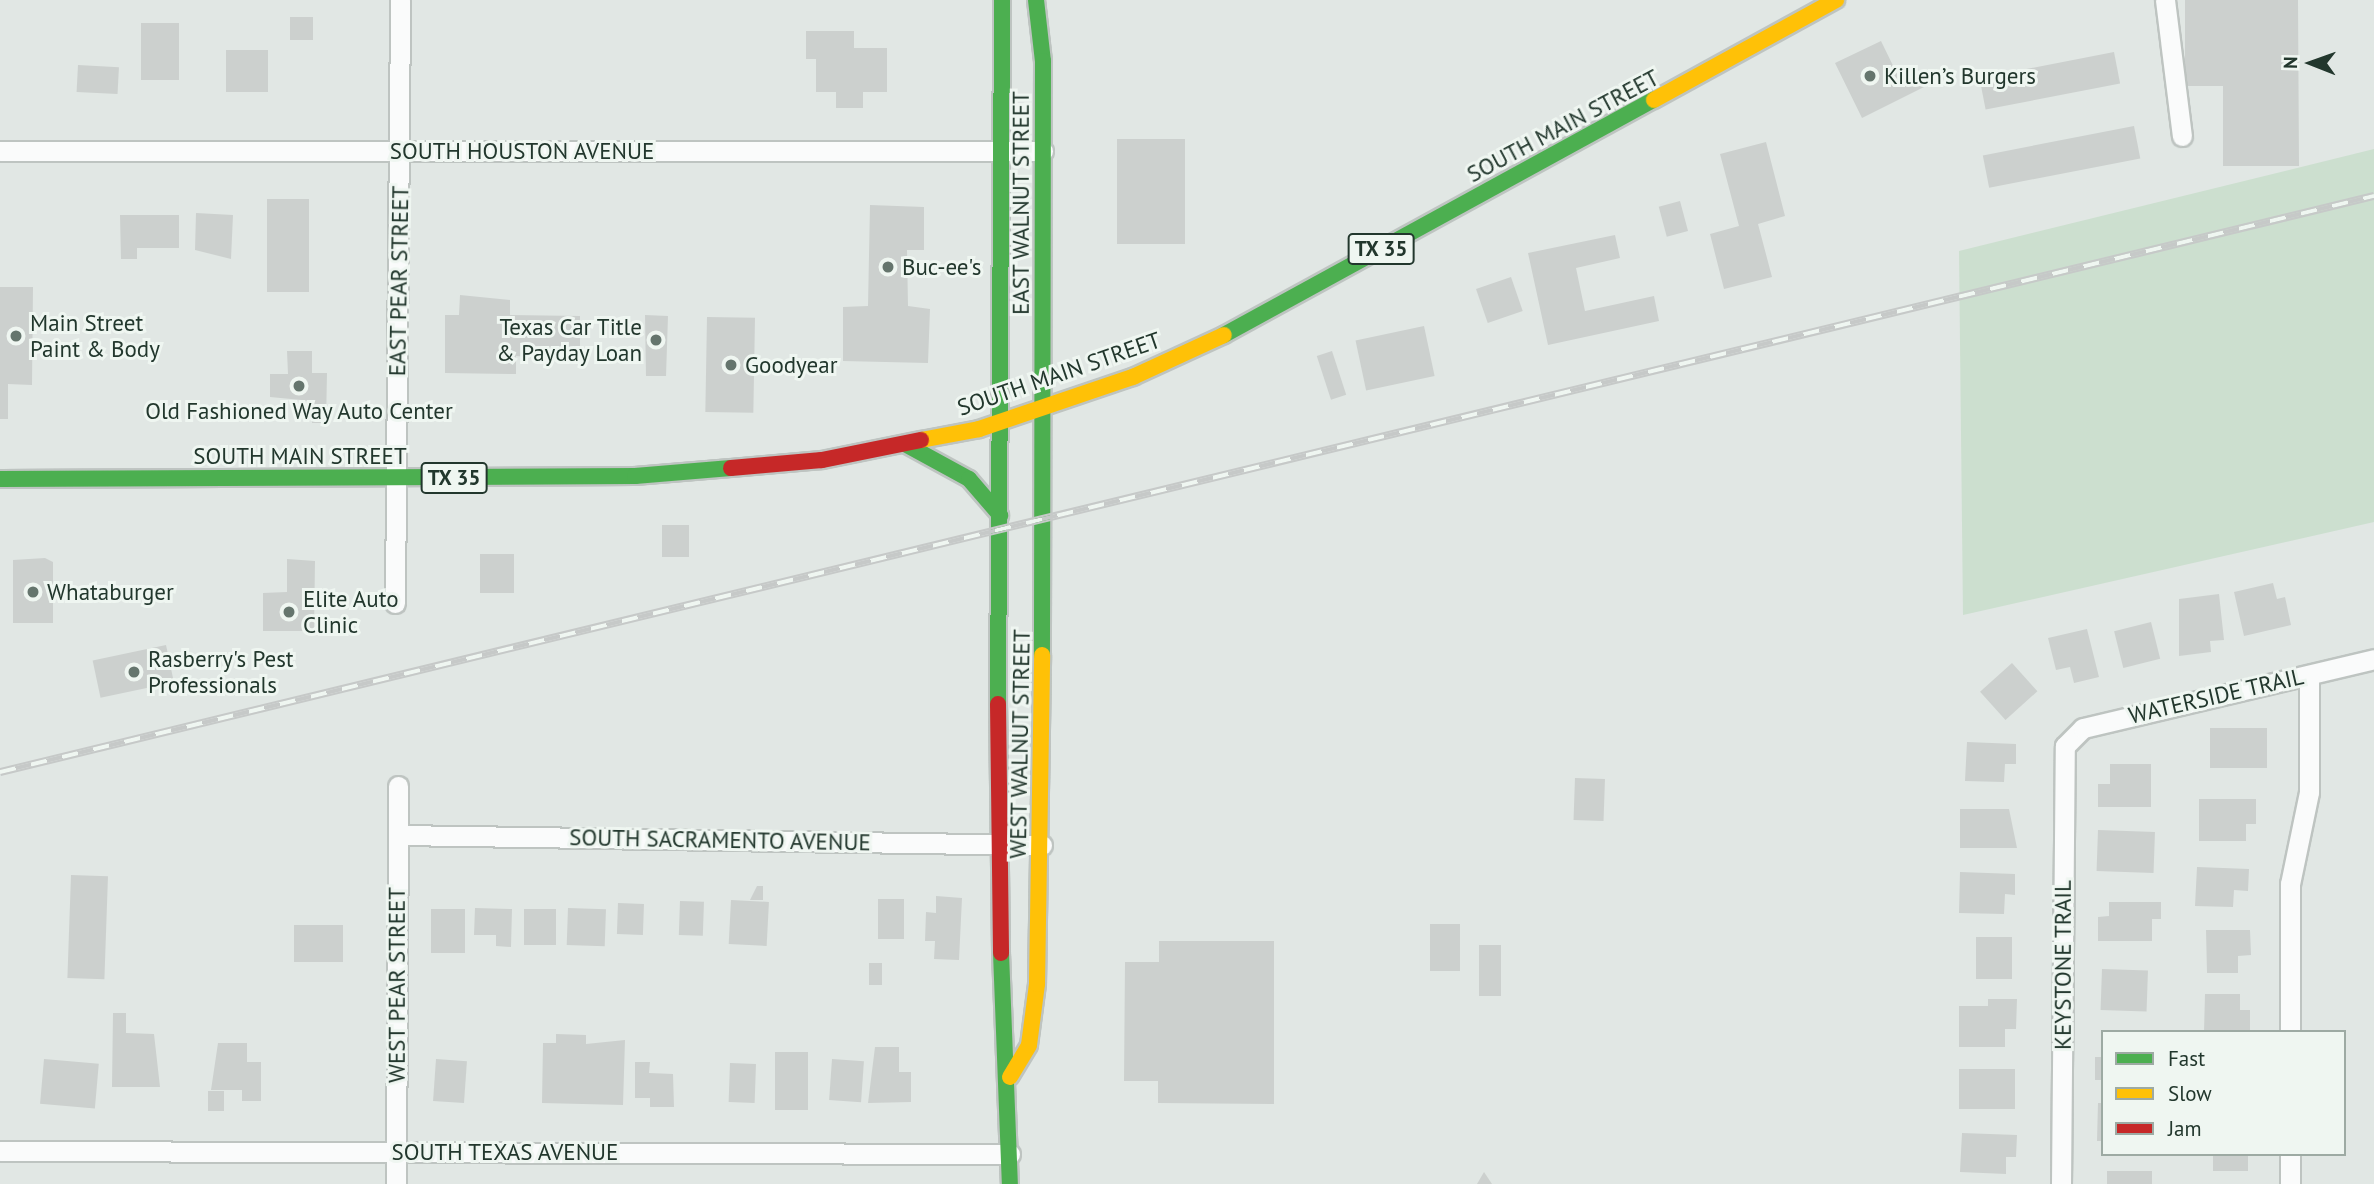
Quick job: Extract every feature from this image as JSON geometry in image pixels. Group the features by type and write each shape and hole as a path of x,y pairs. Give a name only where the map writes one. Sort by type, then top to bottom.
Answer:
{"street":[{"name":"EAST PEAR STREET","path":"397,479 400,0"},
{"name":"EAST WALNUT STREET","path":"1000,420 1002,0"},
{"name":"EAST WALNUT STREET","path":"1036,0 1043,151 1045,406"},
{"name":"SOUTH MAIN STREET","path":"0,479 635,477 822,460 905,444 1000,420 1133,377 1252,323 1836,0"},
{"path":"2165,0 2182,136"},
{"name":"SOUTH HOUSTON AVENUE","path":"0,151 1043,151"},
{"name":"WEST WALNUT STREET","path":"1010,1077 1029,1045 1036,997 1042,845 1045,406"},
{"name":"WEST WALNUT STREET","path":"1000,420 997,845 1010,1077 1010,1184"},
{"path":"905,444 969,479 1000,515"},
{"path":"395,603 397,479"},
{"name":"WATERSIDE TRAIL","path":"2064,746 2083,728 2374,659"},
{"path":"2290,1030 2290,884 2309,792 2309,674"},
{"name":"KEYSTONE TRAIL","path":"2061,1184 2064,746"},
{"name":"WEST PEAR STREET","path":"396,1184 398,786"},
{"name":"SOUTH SACRAMENTO AVENUE","path":"398,835 1042,845"},
{"name":"SOUTH TEXAS AVENUE","path":"0,1151 1010,1154"},
{"path":"2290,1156 2290,1184"}],"green space":[{"path":"2374,149 2374,522 1963,615 1959,251"}],"building":[{"path":"2185,0 2298,0 2299,166 2223,166 2223,86 2185,86"},
{"path":"290,17 313,17 313,40 290,40"},
{"path":"141,23 179,23 179,80 141,80"},
{"path":"806,31 854,31 854,48 887,48 887,92 863,92 863,108 836,108 836,92 816,92 816,59 806,59"},
{"name":"Killen’s Burgers","path":"1881,41 1901,82 1921,71 1928,85 1862,118 1835,63"},
{"path":"226,50 268,50 268,92 226,92"},
{"path":"2114,52 2120,83 1986,110 1980,78"},
{"path":"78,65 119,67 118,94 77,92"},
{"path":"2134,126 2140,158 1989,188 1983,155"},
{"path":"1117,139 1185,139 1185,244 1117,244"},
{"path":"1766,142 1785,216 1758,224 1772,277 1724,289 1710,234 1739,226 1720,154"},
{"path":"267,199 309,199 309,292 267,292"},
{"path":"1680,201 1688,231 1667,237 1659,207"},
{"name":"Buc-ee's","path":"870,205 924,207 924,250 907,250 908,306 930,309 928,363 843,361 843,307 868,306"},
{"path":"196,213 233,215 231,259 195,250"},
{"path":"120,215 179,215 179,248 137,248 137,259 121,259"},
{"path":"1615,235 1620,258 1576,268 1585,311 1654,296 1659,321 1548,345 1528,253"},
{"path":"1511,277 1523,311 1488,323 1476,289"},
{"name":"Main Street Paint & Body","path":"0,287 33,287 32,385 8,384 8,419 0,419"},
{"path":"460,295 510,300 510,315 580,316 580,362 516,356 516,374 445,373 445,315 459,315"},
{"name":"Texas Car Title & Payday Loan","path":"645,315 668,316 666,376 646,376"},
{"name":"Goodyear","path":"707,317 755,318 753,413 705,412"},
{"path":"1424,326 1435,376 1366,390 1356,341"},
{"name":"Old Fashioned Way Auto Center","path":"287,351 312,351 312,373 327,373 326,423 312,423 312,401 270,397 270,374 288,374"},
{"path":"1332,351 1346,395 1331,400 1317,356"},
{"path":"662,525 689,525 689,557 662,557"},
{"path":"480,554 514,554 514,593 480,593"},
{"name":"Whataburger","path":"45,558 53,562 53,623 13,623 13,560"},
{"name":"Elite Auto Clinic","path":"287,559 315,561 314,631 263,631 263,593 287,592"},
{"path":"2273,583 2277,599 2285,597 2291,625 2244,636 2234,592"},
{"path":"2219,594 2224,640 2210,641 2211,652 2179,656 2179,599"},
{"path":"2151,622 2160,659 2123,668 2114,631"},
{"path":"2087,629 2099,677 2074,683 2070,667 2056,670 2048,638"},
{"name":"Rasberry's Pest Professionals","path":"166,645 174,682 101,698 93,661"},
{"path":"2012,663 2037,691 2005,720 1980,692"},
{"path":"2210,728 2267,728 2267,768 2210,768"},
{"path":"1967,742 2016,744 2016,764 2005,764 2004,782 1965,781"},
{"path":"2110,764 2151,764 2151,807 2098,807 2098,784 2110,784"},
{"path":"1575,778 1605,779 1604,821 1574,820"},
{"path":"2199,799 2256,799 2256,824 2246,824 2246,841 2199,841"},
{"path":"1960,809 2009,809 2017,848 1960,848"},
{"path":"2098,830 2155,832 2154,873 2097,871"},
{"path":"2197,867 2249,869 2248,891 2234,890 2233,907 2195,906"},
{"path":"1960,872 2015,874 2015,895 2005,894 2004,914 1959,913"},
{"path":"71,875 108,876 104,979 67,978"},
{"path":"757,886 763,886 763,900 750,900"},
{"path":"936,896 962,898 959,960 934,959 935,941 925,941 926,912 936,913"},
{"path":"878,899 904,899 904,939 878,939"},
{"path":"731,900 769,902 767,946 729,944"},
{"path":"680,901 704,902 703,936 679,935"},
{"path":"2109,902 2161,902 2161,919 2152,919 2152,941 2098,941 2098,917 2109,916"},
{"path":"618,903 644,904 643,935 617,934"},
{"path":"475,908 512,909 511,947 496,946 496,935 474,935"},
{"path":"568,908 606,909 605,946 567,945"},
{"path":"431,909 465,909 465,953 431,953"},
{"path":"524,909 556,909 556,945 524,945"},
{"path":"1430,924 1460,924 1460,971 1430,971"},
{"path":"294,925 343,925 343,962 294,962"},
{"path":"2206,930 2250,930 2251,955 2238,956 2238,973 2207,973"},
{"path":"1976,937 2012,937 2012,979 1976,979"},
{"path":"1159,941 1274,941 1274,1104 1158,1103 1158,1081 1124,1081 1125,962 1159,962"},
{"path":"1479,945 1501,945 1501,996 1479,996"},
{"path":"869,963 882,963 882,985 869,985"},
{"path":"2102,969 2148,971 2147,1012 2101,1010"},
{"path":"2205,994 2240,994 2240,1010 2250,1010 2250,1030 2204,1030"},
{"path":"1988,999 2017,999 2016,1029 2005,1029 2005,1047 1959,1047 1959,1006 1988,1006"},
{"path":"113,1013 126,1013 126,1033 154,1034 160,1087 112,1087"},
{"path":"556,1034 586,1035 586,1044 625,1040 623,1105 542,1103 543,1043 556,1043"},
{"path":"218,1043 247,1043 247,1062 261,1062 261,1101 242,1101 242,1090 211,1090"},
{"path":"875,1047 899,1047 899,1072 911,1072 911,1102 868,1103"},
{"path":"775,1052 808,1052 808,1110 775,1110"},
{"path":"2095,1057 2101,1057 2101,1080 2095,1080"},
{"path":"44,1059 99,1064 95,1109 40,1104"},
{"path":"436,1059 467,1061 464,1103 433,1101"},
{"path":"832,1059 864,1061 861,1102 829,1100"},
{"path":"635,1062 650,1062 649,1073 673,1074 674,1107 650,1107 650,1098 635,1098"},
{"path":"730,1063 756,1064 755,1103 729,1102"},
{"path":"1959,1069 2015,1069 2015,1109 1959,1109"},
{"path":"208,1091 224,1091 224,1111 208,1111"},
{"path":"2098,1103 2101,1103 2101,1141 2097,1141"},
{"path":"1962,1133 2017,1135 2016,1157 2006,1157 2006,1174 1960,1172"},
{"path":"2213,1156 2248,1156 2248,1171 2213,1171"},
{"path":"2107,1171 2152,1171 2152,1184 2107,1184"},
{"path":"1484,1172 1492,1184 1477,1184"}],"railway":[{"path":"0,772 2374,196"}],"traffic: fast":[{"path":"998,704 1002,0"},
{"path":"1036,0 1043,61 1042,655"},
{"path":"1224,335 1654,100"},
{"path":"905,444 969,479 1000,515"},
{"path":"0,479 635,476 731,468"},
{"path":"1001,953 1010,1184"}],"traffic: slow":[{"path":"1654,100 1836,0"},
{"path":"921,440 979,429 1133,377 1224,335"},
{"path":"1010,1077 1029,1045 1037,984 1042,655"}],"traffic: jam":[{"path":"731,468 822,460 921,440"},
{"path":"998,704 1001,953"}],"place":[{"name":"Killen’s Burgers","path":"1870,76"},
{"name":"Buc-ee's","path":"888,267"},
{"name":"Main Street Paint & Body","path":"16,336"},
{"name":"Texas Car Title & Payday Loan","path":"656,340"},
{"name":"Goodyear","path":"731,365"},
{"name":"Old Fashioned Way Auto Center","path":"299,386"},
{"name":"Whataburger","path":"33,592"},
{"name":"Elite Auto Clinic","path":"289,612"},
{"name":"Rasberry's Pest Professionals","path":"134,672"}]}
